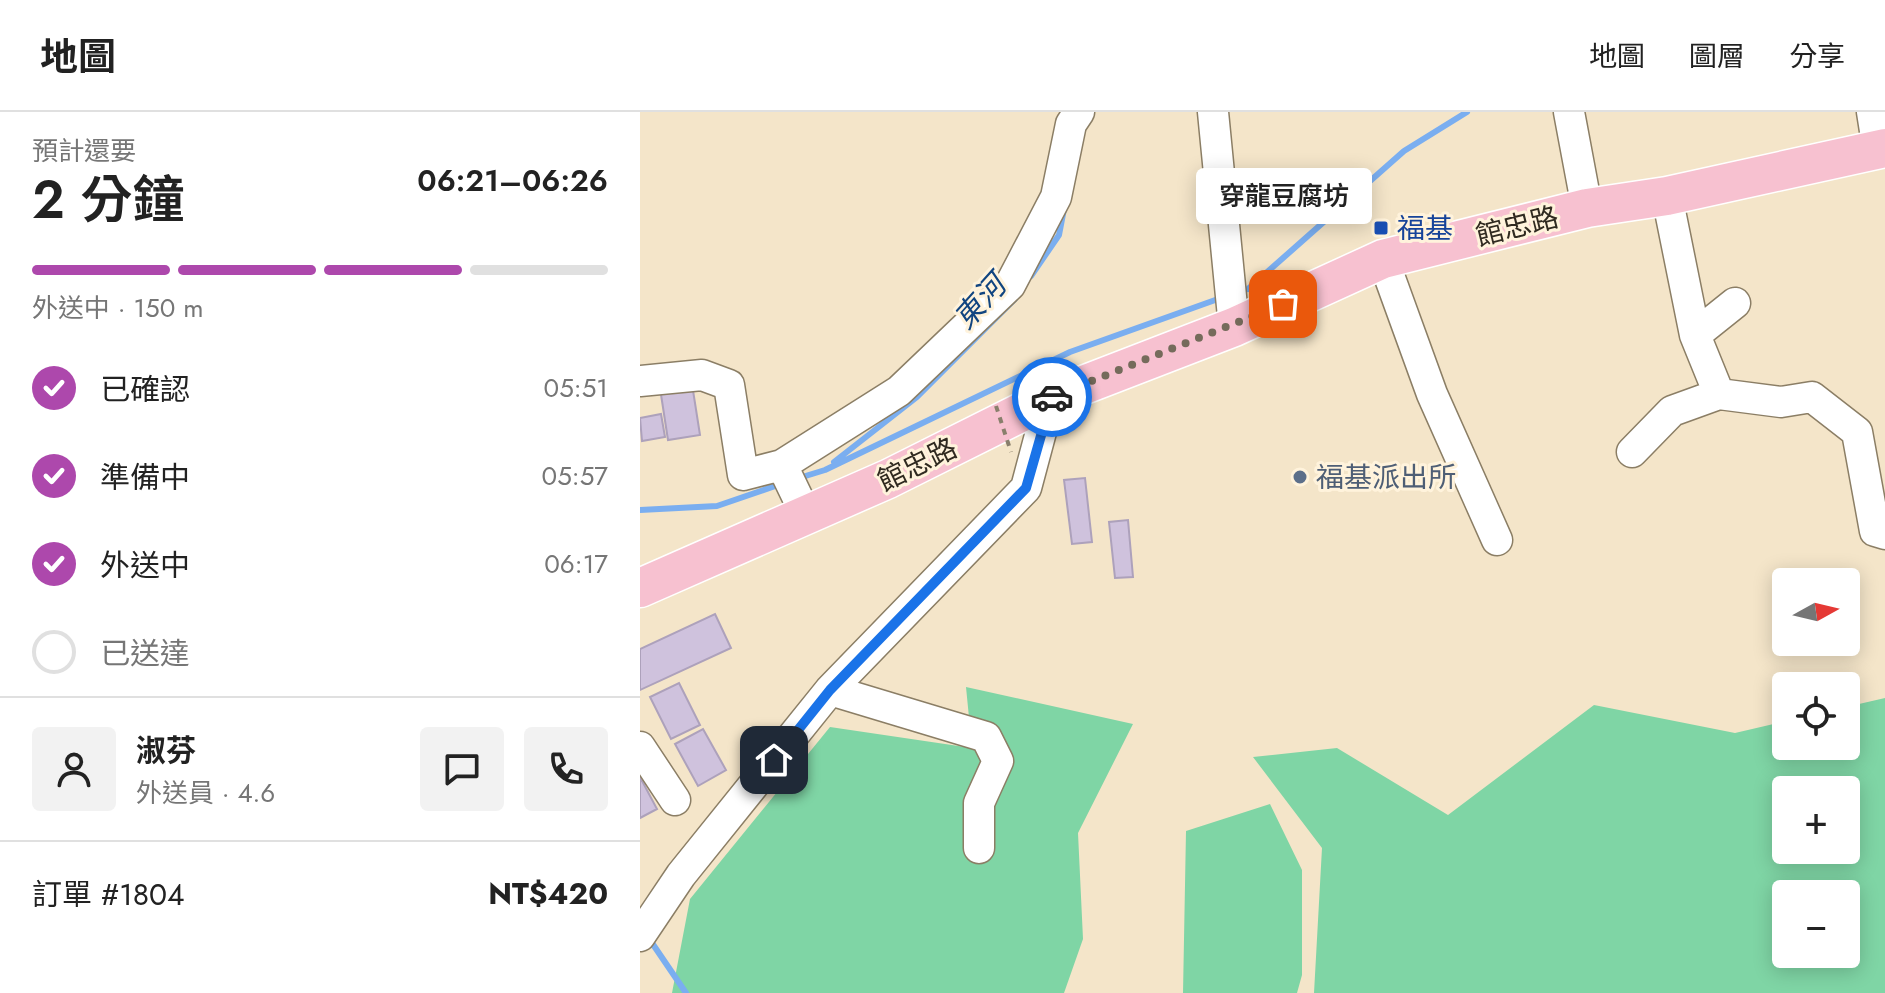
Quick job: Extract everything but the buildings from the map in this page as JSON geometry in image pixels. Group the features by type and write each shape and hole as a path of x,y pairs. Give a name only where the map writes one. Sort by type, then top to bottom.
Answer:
{"main road":[{"name":"館忠路","path":"640,588 888,479 1050,398 1234,327 1383,259 1587,208 1667,196 1882,149"}],"street":[{"path":"640,381 702,375 729,385 743,475 782,465 899,391 1010,285 1056,197 1071,124 1079,112"},
{"path":"1213,112 1234,327"},
{"path":"1569,112 1587,208"},
{"path":"1872,112 1882,149"},
{"path":"1667,196 1695,335 1719,394"},
{"path":"1383,259 1432,394 1497,540"},
{"path":"1695,335 1735,303"},
{"path":"1632,452 1672,411 1719,394 1781,402 1812,397 1857,432 1875,531 1885,534"},
{"path":"640,936 681,875 830,690 1026,488 1050,398"},
{"path":"782,465 806,515"},
{"path":"830,690 986,737 998,761 979,803 979,848"},
{"path":"640,747 675,800"}],"path":[{"path":"996,406 1011,452"}],"green space":[{"path":"966,687 1133,724 1078,833 1083,939 1064,993 672,993 690,899 830,727 972,748"},
{"path":"1885,698 1885,993 1314,993 1322,848 1253,757 1337,748 1448,815 1594,705 1735,733 1772,724 1772,760 1860,760 1860,704"},
{"path":"1270,804 1302,870 1302,975 1297,993 1183,993 1186,831"}],"waterway":[{"path":"1248,289 1404,151 1467,112"},
{"name":"東河","path":"1031,276 1059,235 1064,209"},
{"name":"東河","path":"834,462 917,397 1015,299"},
{"path":"799,478 825,470 1070,352 1218,299"},
{"path":"640,510 717,506 781,484"},
{"path":"650,940 686,993"}],"way so far":[{"path":"1052,397 1234,327 1283,304"}],"place":[{"name":"福基","path":"1381,228"},
{"name":"穿龍豆腐坊","path":"1283,304"},
{"name":"福基派出所","path":"1300,477"}],"route":[{"path":"774,760 830,690 1026,488 1052,397"}]}
